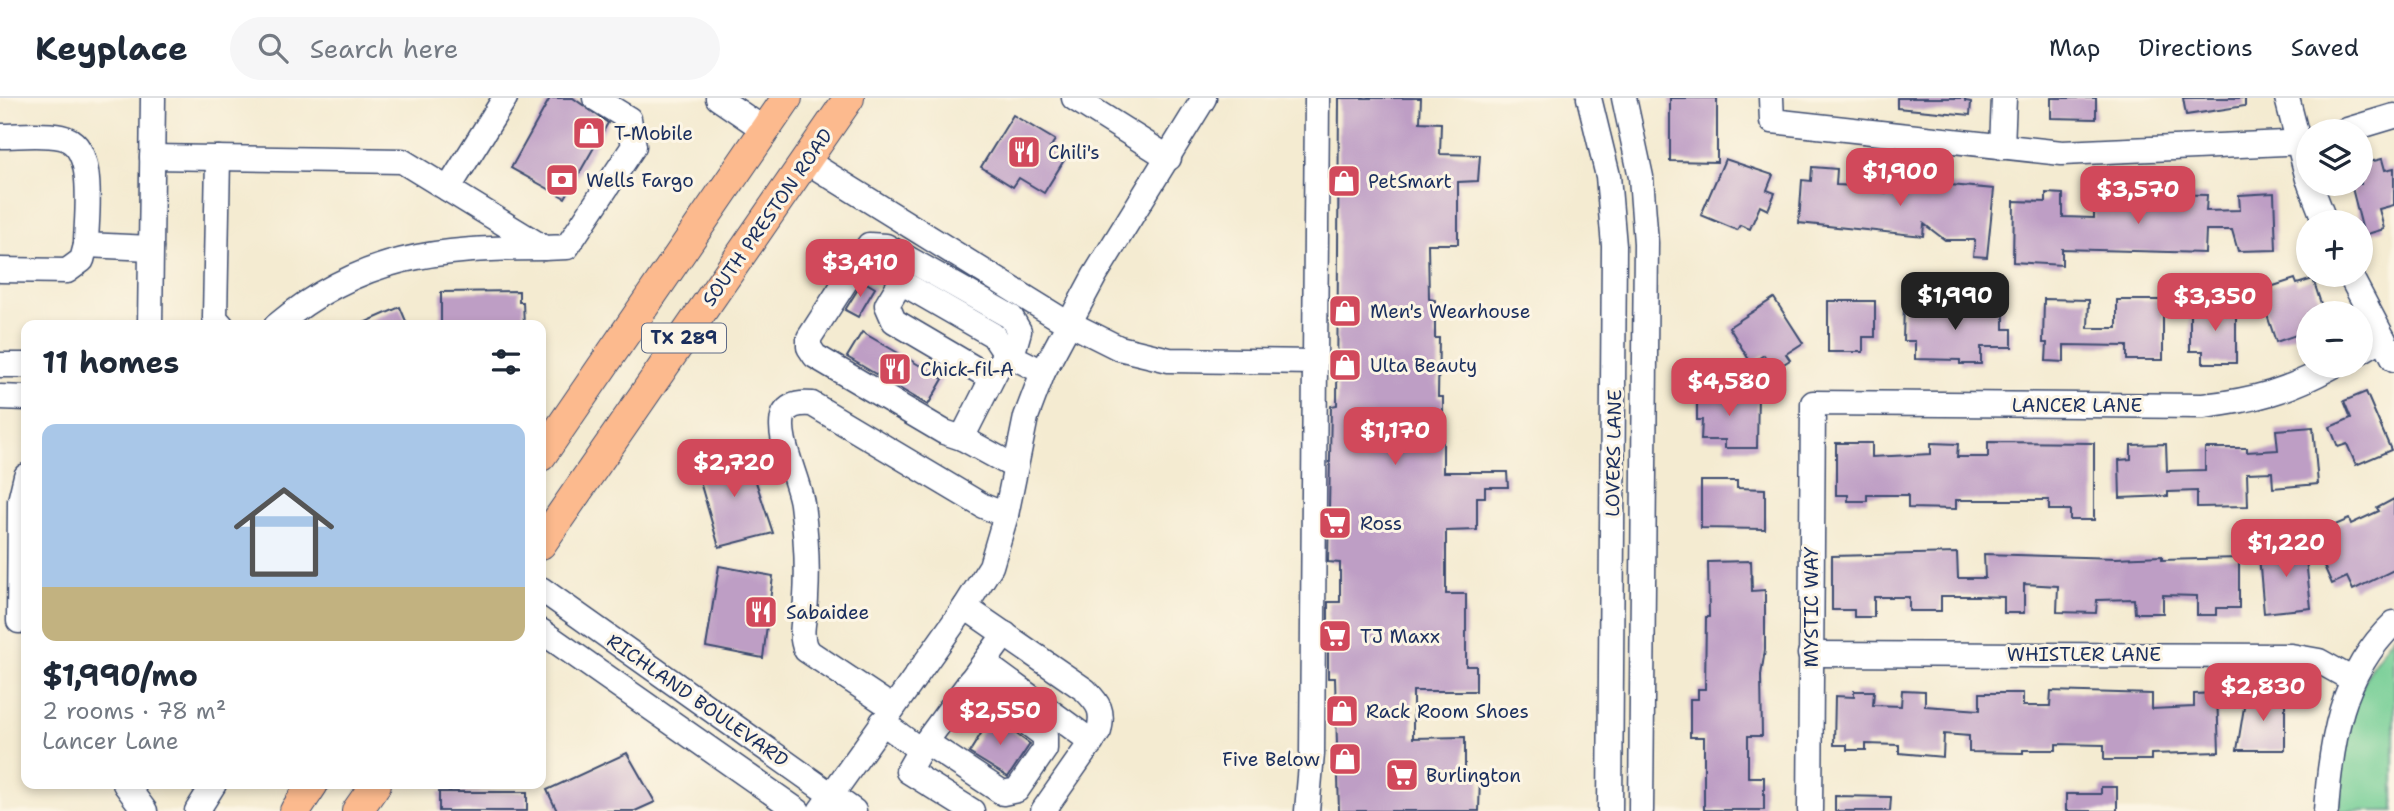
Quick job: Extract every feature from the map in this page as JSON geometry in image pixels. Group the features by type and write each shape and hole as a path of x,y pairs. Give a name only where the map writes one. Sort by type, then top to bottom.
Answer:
{"main road":[{"name":"TX 289","path":"546,449 787,98"},
{"name":"SOUTH PRESTON ROAD","path":"546,537 849,98"},
{"path":"295,811 310,789"},
{"path":"358,811 373,789"}],"street":[{"path":"150,320 153,98"},
{"path":"448,189 505,98"},
{"path":"283,320 300,305 344,279 405,257 471,248 566,247 634,146 629,119 595,98"},
{"path":"718,98 765,130"},
{"path":"1074,98 1169,158"},
{"path":"825,803 965,607 990,566 1006,515 1026,417 1043,372 1068,323 1204,98"},
{"path":"1307,811 1312,770 1317,98"},
{"name":"LOVERS LANE","path":"1590,98 1608,176 1614,246 1610,811"},
{"name":"LOVERS LANE","path":"1625,98 1641,177 1646,243 1641,811"},
{"path":"2002,147 2004,98"},
{"path":"2287,98 2296,122"},
{"path":"1771,110 2002,147 2062,153 2296,143"},
{"path":"2373,122 2394,116"},
{"path":"0,135 62,137 77,145 86,160 86,245 82,260 67,271 0,270"},
{"path":"152,157 402,161 544,248"},
{"path":"217,320 218,158"},
{"path":"806,161 1068,323 1119,348 1169,360 1315,362"},
{"path":"86,245 151,248"},
{"path":"962,438 991,378 1009,354 1019,331 1011,317 886,246 869,245 809,338 809,347 815,356 944,432 962,438 1015,467"},
{"path":"991,378 894,321 887,305 899,285 906,285 993,335 1009,354 1043,372"},
{"path":"2356,287 2389,349"},
{"path":"0,365 21,365"},
{"name":"LANCER LANE","path":"1812,403 2203,406 2256,399 2296,387 2312,378"},
{"path":"0,397 21,398"},
{"path":"977,672 1045,736 1045,749 1017,790 1003,793 923,746 806,650 802,639 806,599 805,533 800,491 785,443 784,415 790,407 801,403 813,404 983,506 1006,515"},
{"name":"MYSTIC WAY","path":"1810,811 1812,403"},
{"path":"15,621 21,496"},
{"name":"RICHLAND BOULEVARD","path":"546,592 704,702 825,803 854,811"},
{"path":"965,607 1085,690 1100,705 1102,720 1092,742 1043,811"},
{"path":"2326,811 2331,749 2346,691 2373,643 2394,623"},
{"name":"RICHLAND BOULEVARD","path":"546,634 799,811"},
{"path":"972,811 908,771 923,746 1005,634"},
{"name":"WHISTLER LANE","path":"1810,654 2291,656 2319,661 2353,680"},
{"path":"977,672 1092,742"},
{"path":"129,789 145,811"},
{"path":"197,811 211,789"}],"green space":[{"path":"2394,636 2394,811 2340,811 2341,736 2370,668"}],"building":[{"path":"550,98 573,98 608,123 565,198 511,168"},
{"path":"1339,98 1421,98 1420,122 1441,123 1440,154 1480,155 1478,181 1458,182 1458,244 1428,244 1429,299 1435,300 1435,338 1439,338 1438,397 1443,397 1443,472 1507,472 1508,487 1485,487 1485,497 1477,497 1477,530 1446,531 1446,594 1466,594 1466,666 1476,666 1476,691 1413,691 1413,738 1465,737 1465,777 1480,777 1479,811 1339,811 1335,678 1328,678 1328,602 1340,602 1340,563 1328,562 1331,406 1337,405"},
{"path":"1670,98 1717,98 1717,162 1670,161"},
{"path":"1897,98 1965,98 1965,101 1971,102 1970,115 1897,108"},
{"path":"2051,98 2096,98 2096,119 2051,118"},
{"path":"2183,98 2245,98 2245,106 2186,115"},
{"name":"Chili's","path":"1013,115 1055,140 1050,148 1066,157 1044,193 1019,178 1013,187 981,167"},
{"path":"1725,159 1773,175 1767,190 1775,193 1768,210 1760,206 1750,229 1740,225 1737,230 1701,215"},
{"path":"2382,159 2385,170 2394,168 2394,205 2379,209 2384,229 2373,232 2373,210 2358,210 2354,196 2373,196 2373,161"},
{"path":"1812,167 1837,169 1836,185 1858,186 1858,189 1889,193 1892,173 1910,175 1910,179 1917,182 1994,189 1987,257 1973,256 1975,240 1945,240 1924,224 1923,236 1799,223 1802,180 1811,181"},
{"path":"2046,193 2063,194 2063,217 2094,218 2094,195 2134,195 2134,207 2162,207 2163,194 2207,195 2206,211 2240,210 2239,195 2274,193 2276,250 2238,251 2232,230 2206,230 2205,253 2062,249 2062,265 2013,262 2014,201 2046,202"},
{"path":"2295,279 2296,287 2316,287 2320,301 2296,301 2296,335 2276,342 2265,309 2258,312 2252,293"},
{"path":"863,281 875,288 858,317 845,310"},
{"path":"519,291 519,302 523,302 524,320 441,320 441,292"},
{"path":"1774,298 1803,343 1786,354 1790,360 1774,370 1764,355 1751,363 1729,327"},
{"path":"2044,299 2089,300 2088,328 2117,328 2117,300 2163,300 2163,360 2127,360 2127,346 2064,345 2064,362 2046,361 2047,343 2043,343"},
{"path":"1828,301 1875,301 1875,337 1863,337 1863,352 1828,352"},
{"path":"2236,301 2236,363 2203,363 2203,351 2190,351 2190,311 2210,311 2210,302"},
{"path":"1904,304 2004,308 2004,329 2012,329 2012,347 1981,347 1981,364 1960,364 1960,360 1915,359 1915,341 1903,341"},
{"path":"400,307 405,320 371,320"},
{"name":"Chick-fil-A","path":"862,332 943,379 928,405 847,357"},
{"path":"1697,391 1758,392 1757,448 1725,448 1725,440 1701,440 1702,420 1697,420"},
{"path":"2366,392 2391,450 2356,465 2347,444 2338,447 2330,427 2351,418 2344,401"},
{"path":"2313,427 2318,484 2273,488 2272,472 2247,473 2248,506 2197,507 2197,491 2168,492 2168,496 2120,498 2119,460 2131,459 2131,445 2166,444 2167,471 2205,470 2205,448 2247,448 2247,452 2278,450 2276,430"},
{"path":"1988,442 2094,443 2094,520 2070,520 2070,510 2049,510 2049,500 1956,500 1956,509 1908,508 1908,495 1867,495 1867,501 1848,501 1848,495 1836,495 1836,443 1872,443 1872,457 1931,454 1931,443 1958,444 1957,457 1988,457"},
{"path":"751,449 758,475 754,476 773,533 719,547 696,468 730,459 728,455"},
{"path":"1701,481 1737,481 1737,488 1765,489 1765,529 1701,528"},
{"path":"2394,499 2394,570 2353,590 2347,577 2332,584 2312,539 2333,537 2328,528 2349,519 2351,524 2379,511 2377,508"},
{"path":"2304,540 2311,608 2264,613 2259,556 2282,554 2280,542"},
{"path":"1957,553 1958,578 1985,578 1984,554 2116,558 2162,556 2162,560 2239,558 2239,608 2216,608 2216,615 2197,615 2197,596 2163,595 2163,613 2135,613 2134,599 2097,600 2096,613 2057,612 2058,586 2024,584 2024,613 2004,613 2004,597 1977,596 1941,596 1941,611 1909,611 1909,597 1874,597 1874,617 1854,617 1854,610 1832,610 1832,556"},
{"path":"1751,561 1752,591 1765,590 1765,650 1761,675 1762,736 1748,736 1748,777 1764,777 1764,810 1704,810 1704,737 1690,737 1690,699 1698,699 1698,689 1705,689 1706,617 1709,617 1708,562"},
{"path":"719,566 773,576 763,658 706,647"},
{"path":"1902,690 1925,691 1925,706 1980,710 1980,693 2023,693 2023,706 2050,706 2051,691 2152,694 2152,709 2194,707 2194,694 2217,693 2219,752 2151,754 2151,760 2104,760 2104,745 2056,744 2056,750 2023,750 2023,753 1969,752 1969,736 1944,734 1943,757 1899,753 1899,745 1866,744 1866,750 1847,750 1847,745 1834,745 1835,696 1854,697 1854,691 1874,691 1873,705 1901,706"},
{"path":"2246,695 2285,695 2285,750 2237,750"},
{"path":"992,716 1030,744 1008,777 969,753"},
{"path":"627,753 655,802 635,811 557,811 547,790"},
{"path":"2101,787 2117,787 2117,811 2066,811 2066,794 2101,794"},
{"path":"439,792 527,792 527,811 439,811"},
{"path":"1835,796 1891,797 1890,811 1835,811"}],"place":[{"name":"T-Mobile","path":"589,133"},
{"name":"Chili's","path":"1024,152"},
{"name":"Wells Fargo","path":"562,180"},
{"name":"PetSmart","path":"1344,181"},
{"name":"Men's Wearhouse","path":"1345,311"},
{"name":"Ulta Beauty","path":"1345,365"},
{"name":"Chick-fil-A","path":"895,369"},
{"name":"Ross","path":"1335,523"},
{"name":"Sabaidee","path":"761,612"},
{"name":"TJ Maxx","path":"1335,636"},
{"name":"Rack Room Shoes","path":"1342,711"},
{"name":"Five Below","path":"1345,759"},
{"name":"Burlington","path":"1402,775"}]}
